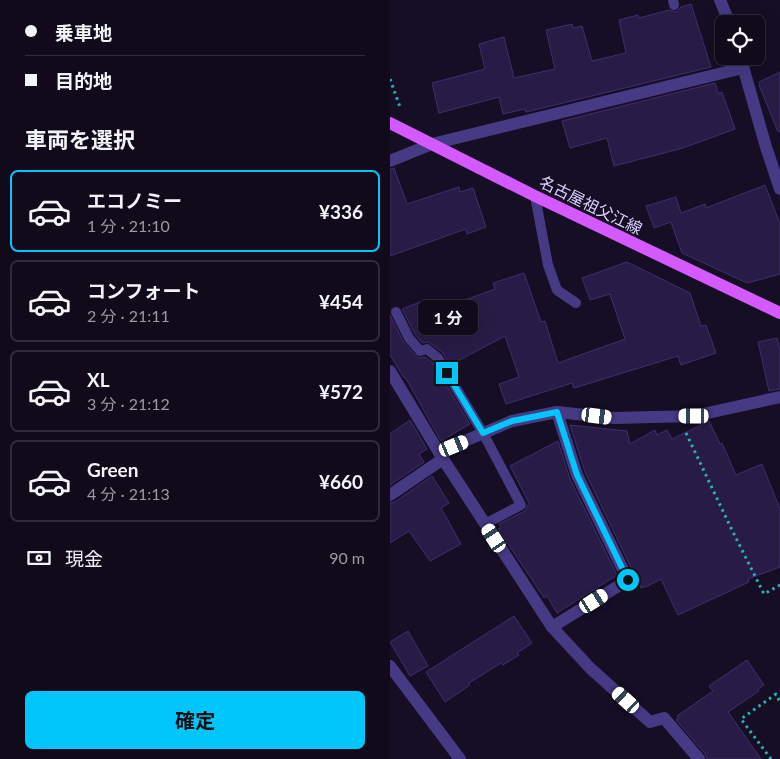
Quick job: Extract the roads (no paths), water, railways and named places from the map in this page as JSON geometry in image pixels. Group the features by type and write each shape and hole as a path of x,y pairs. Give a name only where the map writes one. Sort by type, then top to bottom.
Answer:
{"main road":[{"name":"名古屋祖父江線","path":"390,123 535,196 780,313"}],"street":[{"path":"720,0 726,15"},
{"path":"390,161 432,144 731,65"},
{"path":"743,65 776,167 780,189"},
{"path":"390,371 441,455 552,627 590,668 650,722 664,718 699,759"},
{"path":"390,495 441,455 483,433 512,421 557,412 614,418 694,416 780,397"},
{"path":"552,627 628,580 577,475 557,412"},
{"path":"390,666 460,759"}],"lane":[{"path":"535,196 548,265 557,290 576,303"},
{"path":"396,312 409,338 420,351 426,349 438,358 483,433 521,505 485,524"}]}
